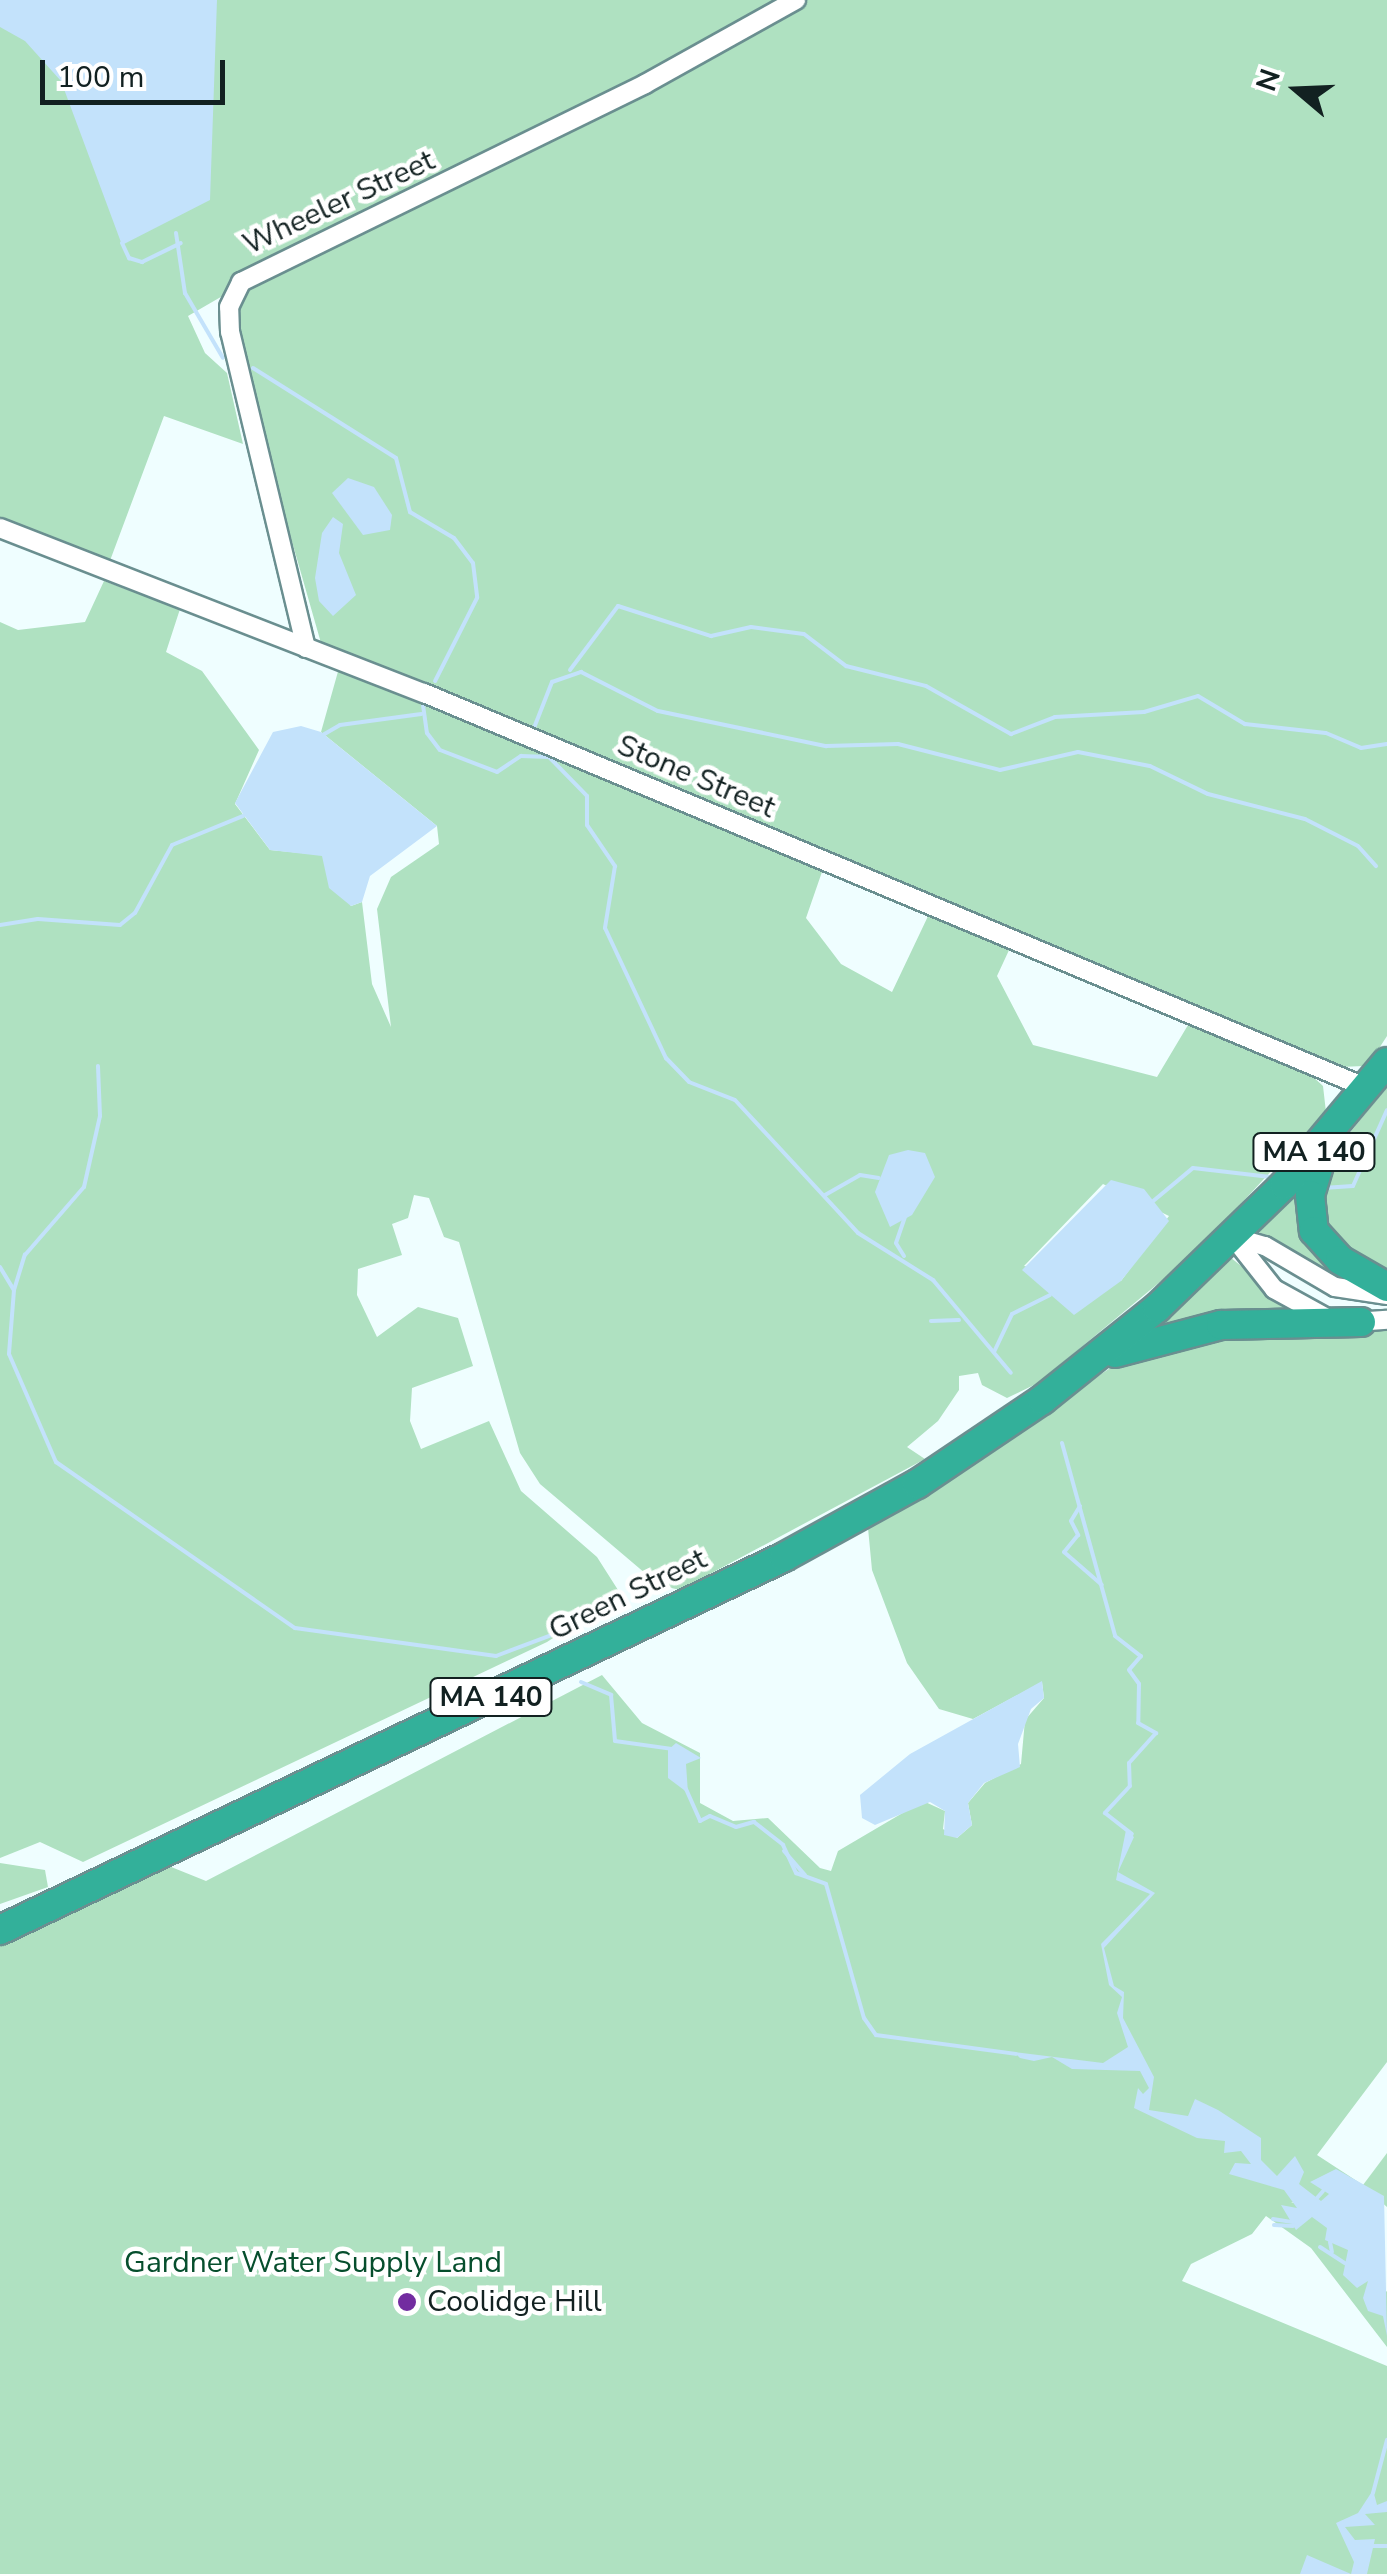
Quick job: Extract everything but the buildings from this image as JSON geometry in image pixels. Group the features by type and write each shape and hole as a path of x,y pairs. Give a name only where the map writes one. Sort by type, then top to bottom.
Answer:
{"highway":[{"name":"MA 140","path":"1234,1237 1330,1132 1387,1062"},
{"path":"1330,1132 1310,1195 1314,1231 1340,1260 1387,1288"},
{"name":"Green Street","path":"0,1930 820,1540 964,1454 1091,1364 1234,1237"},
{"path":"1091,1364 1210,1326 1374,1321"}],"street":[{"name":"Wheeler Street","path":"306,648 230,332 238,287 645,84 796,0"},
{"name":"Stone Street","path":"0,528 306,648 1367,1088"},
{"path":"1234,1237 1266,1246 1335,1288 1387,1296"},
{"path":"1234,1237 1290,1301 1374,1321"}],"green space":[{"path":"0,0 1387,0 1387,1036 1374,1056 1364,1066 1339,1067 323,650 231,328 238,287 188,316 205,353 227,373 243,444 164,416 108,566 0,519"},
{"path":"104,581 180,609 166,652 202,671 259,750 235,804 270,850 322,855 351,906 362,902 372,984 391,1027 377,909 391,877 439,844 437,826 321,732 339,668 823,869 806,918 841,964 892,992 930,912 1010,948 997,976 1033,1045 1157,1077 1188,1025 1311,1075 1323,1086 1326,1112 1196,1252 1038,1383 1007,1398 982,1385 978,1373 959,1376 959,1390 938,1421 907,1447 925,1459 680,1590 659,1585 540,1484 520,1453 459,1242 444,1237 429,1198 414,1195 408,1218 392,1224 402,1255 358,1269 357,1295 377,1337 418,1307 458,1318 473,1366 412,1388 410,1421 421,1449 489,1421 521,1491 597,1557 618,1590 614,1598 547,1642 83,1862 40,1842 0,1858 0,622 18,630 85,622","holes":["1103,1184 1169,1216 1121,1281 1024,1266"]},
{"path":"1387,1087 1387,1277 1347,1255 1322,1223 1322,1167"},
{"path":"1299,1187 1355,1288 1261,1235 1258,1229"},
{"path":"1230,1257 1299,1313 1157,1329 1155,1326"},
{"name":"Gardner Water Supply Land","path":"1387,1327 1387,2062 1317,2155 1363,2185 1387,2153 1387,2207 1363,2186 1340,2204 1291,2202 1321,2213 1387,2292 1387,2347 1311,2248 1266,2216 1252,2234 1191,2264 1182,2281 1387,2366 1387,2574 0,2574 0,1912 134,1852 206,1881 602,1675 642,1723 700,1753 700,1803 733,1821 768,1818 820,1868 831,1871 838,1851 923,1801 945,1811 943,1829 957,1838 972,1825 968,1803 985,1783 1021,1764 1025,1720 1044,1698 1042,1682 973,1719 939,1709 907,1663 872,1570 868,1528 1127,1357 1183,1337"},
{"path":"0,1863 45,1870 48,1887 0,1904"}],"water":[{"path":"0,0 217,0 210,200 122,245 61,81 25,41 0,27"},
{"path":"348,478 374,487 392,515 390,530 363,535 332,493"},
{"path":"333,517 343,524 339,553 356,595 333,616 319,601 315,578 322,533"},
{"path":"301,726 321,732 437,826 370,876 362,902 351,906 329,888 322,856 270,850 235,803 273,732"},
{"path":"908,1150 925,1153 935,1177 912,1215 890,1227 875,1192 889,1155"},
{"path":"1111,1180 1144,1189 1169,1221 1121,1281 1074,1315 1022,1270"},
{"path":"1042,1681 1044,1698 1031,1709 1018,1744 1020,1767 984,1783 968,1803 972,1825 957,1838 944,1835 945,1811 930,1802 875,1825 862,1818 860,1795 910,1754"},
{"path":"676,1743 701,1758 686,1764 688,1793 668,1778 668,1750"},
{"path":"1126,1830 1134,1837 1118,1872 1155,1893 1104,1948 1114,1986 1124,1992 1123,2018 1154,2077 1149,2110 1188,2116 1195,2099 1218,2110 1261,2138 1261,2160 1277,2176 1295,2156 1304,2172 1299,2184 1321,2201 1329,2194 1310,2182 1336,2169 1384,2196 1387,2336 1383,2316 1368,2311 1363,2298 1368,2281 1357,2288 1343,2275 1348,2250 1325,2240 1327,2228 1312,2217 1296,2230 1281,2205 1297,2208 1284,2190 1229,2174 1235,2163 1251,2164 1241,2151 1224,2153 1225,2141 1197,2138 1134,2108 1138,2088 1143,2094 1149,2088 1140,2071 1072,2069 1052,2057 1034,2061 1020,2058 1014,2052 1103,2063 1128,2047 1117,2013 1122,1997 1109,1985 1101,1944 1150,1894 1116,1880"},
{"path":"1373,2490 1377,2505 1387,2501 1387,2512 1365,2514 1375,2525 1345,2527 1355,2540 1375,2539 1367,2574 1351,2574 1354,2562 1336,2523 1358,2513"},
{"path":"1307,2555 1351,2574 1300,2574"}],"waterway":[{"path":"176,233 185,293 223,358"},
{"path":"122,243 129,258 142,262 181,243"},
{"path":"253,368 396,458 410,512 454,538 473,563 477,598 435,681"},
{"path":"570,670 618,606 711,636 751,627 804,634 846,666 926,686 1011,734 1055,717 1144,712 1198,696 1245,724 1326,733 1361,748 1387,744"},
{"path":"532,733 552,682 581,672 658,711 826,746 898,744 1000,770 1078,752 1150,766 1208,794 1305,819 1358,846 1376,866"},
{"path":"423,705 427,733 440,750 497,772 521,756 549,757 587,796 587,825 615,866 605,928 666,1058 689,1082 735,1100 858,1233 933,1280 1011,1373"},
{"path":"321,736 340,725 421,714"},
{"path":"0,925 38,919 120,925 135,913 172,845 243,816"},
{"path":"14,1290 25,1255 84,1187 100,1116 98,1066"},
{"path":"1323,1188 1353,1186 1387,1110"},
{"path":"1152,1202 1193,1168 1270,1177"},
{"path":"825,1195 860,1175 879,1178"},
{"path":"904,1256 896,1243 905,1217"},
{"path":"0,1267 14,1290 9,1354 56,1462 295,1628 496,1656 549,1636"},
{"path":"994,1352 1012,1314 1050,1295"},
{"path":"931,1321 959,1320"},
{"path":"1062,1443 1115,1636 1141,1656 1129,1670 1139,1684 1138,1723 1156,1733 1129,1763 1130,1786 1105,1813 1132,1834"},
{"path":"1080,1506 1071,1521 1078,1535 1064,1552 1102,1585"},
{"path":"581,1682 611,1695 615,1741 673,1749"},
{"path":"686,1789 700,1821 710,1816 736,1827 754,1822 783,1845 796,1873 826,1884 864,2018 876,2035 1016,2054"},
{"path":"784,1851 805,1875"},
{"path":"1317,2198 1323,2191"},
{"path":"1273,2219 1293,2222"},
{"path":"1274,2225 1293,2226"},
{"path":"1330,2242 1332,2252"},
{"path":"1320,2247 1345,2263"},
{"path":"1373,2493 1387,2440"},
{"path":"1372,2546 1387,2546"}],"place":[{"name":"Coolidge Hill","path":"407,2302"}]}
